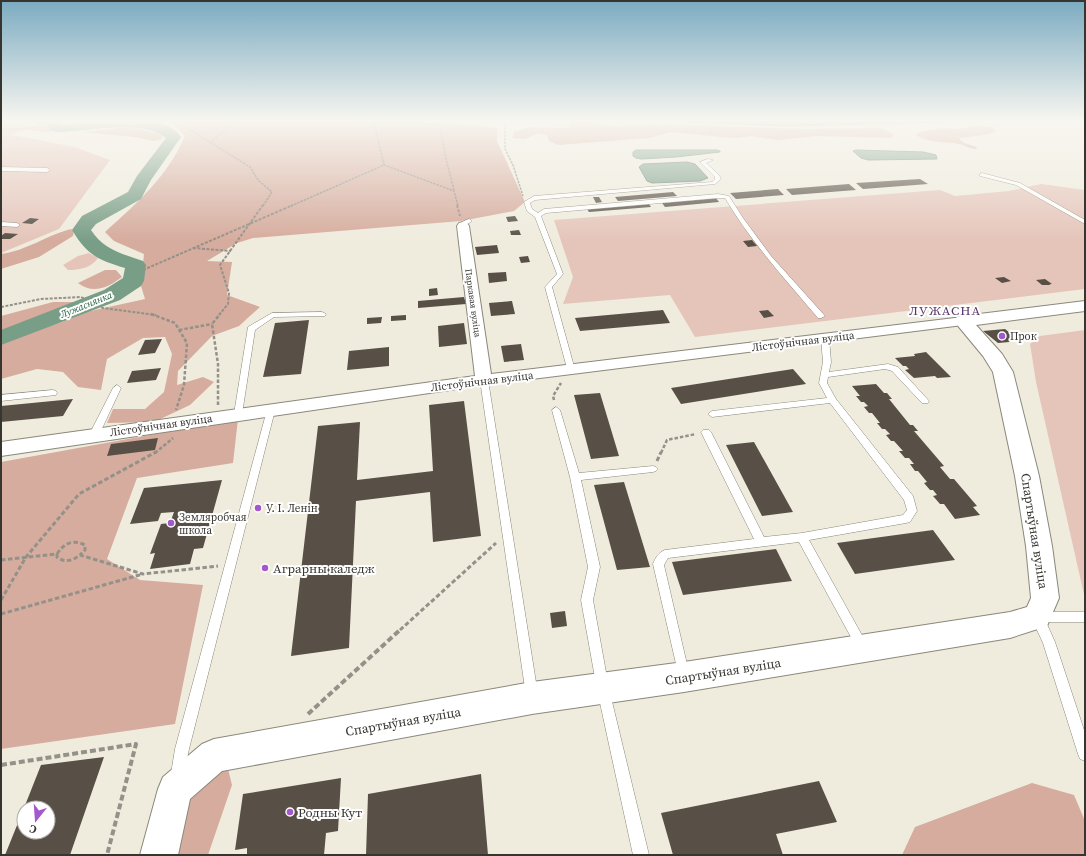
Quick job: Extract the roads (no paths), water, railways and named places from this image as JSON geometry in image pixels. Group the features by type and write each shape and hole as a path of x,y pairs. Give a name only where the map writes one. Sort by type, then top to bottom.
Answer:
{"street":[{"name":"Паркавая вуліца","path":"466,224 484,380"},
{"path":"963,321 1085,306"},
{"name":"Лістоўнічная вуліца","path":"1,449 484,380 963,321"},
{"name":"Спартыўная вуліца","path":"175,789 214,756 532,698 684,677 1010,625 1037,618 1046,598 1039,546 1027,476 1002,372 998,362 990,351 963,321"},
{"path":"159,855 175,789"}],"lane":[{"path":"571,370 548,287 560,274 538,216 529,210 527,202 534,198 713,183 718,180 717,176 703,162 707,161"},
{"path":"1,169 47,170"},
{"path":"982,175 1018,184 1085,222"},
{"path":"538,216 544,210 718,196 727,197 740,219 769,257 821,316"},
{"path":"1,224 17,225"},
{"path":"238,414 251,329 272,315 322,314"},
{"path":"684,677 658,564 665,554 802,536 906,519 912,511 909,498 832,400 823,383 827,362 825,338"},
{"path":"824,375 885,366 895,369 925,401"},
{"path":"484,380 532,698"},
{"path":"94,435 117,388"},
{"path":"1,398 53,393"},
{"path":"712,414 832,400"},
{"path":"175,789 182,749 271,410"},
{"path":"556,410 575,477 594,567 586,600 603,689 641,855"},
{"path":"706,432 760,542"},
{"path":"575,477 653,469"},
{"path":"802,536 863,648"},
{"path":"1085,617 1037,618 1049,642 1085,754"}],"waterway":[{"name":"Лужаснянка","path":"1,338 112,295 133,281 136,265 104,254 92,245 81,230 89,220 135,195 143,180 157,161"}],"place":[{"name":"Прок","path":"1002,336"},
{"name":"У. І. Ленін","path":"258,508"},
{"name":"Земляробчая школа","path":"171,523"},
{"name":"Аграрны каледж","path":"265,568"},
{"name":"Родны Кут","path":"290,812"}],"district":[{"name":"ЛУЖАСНА","path":"945,310"}]}
